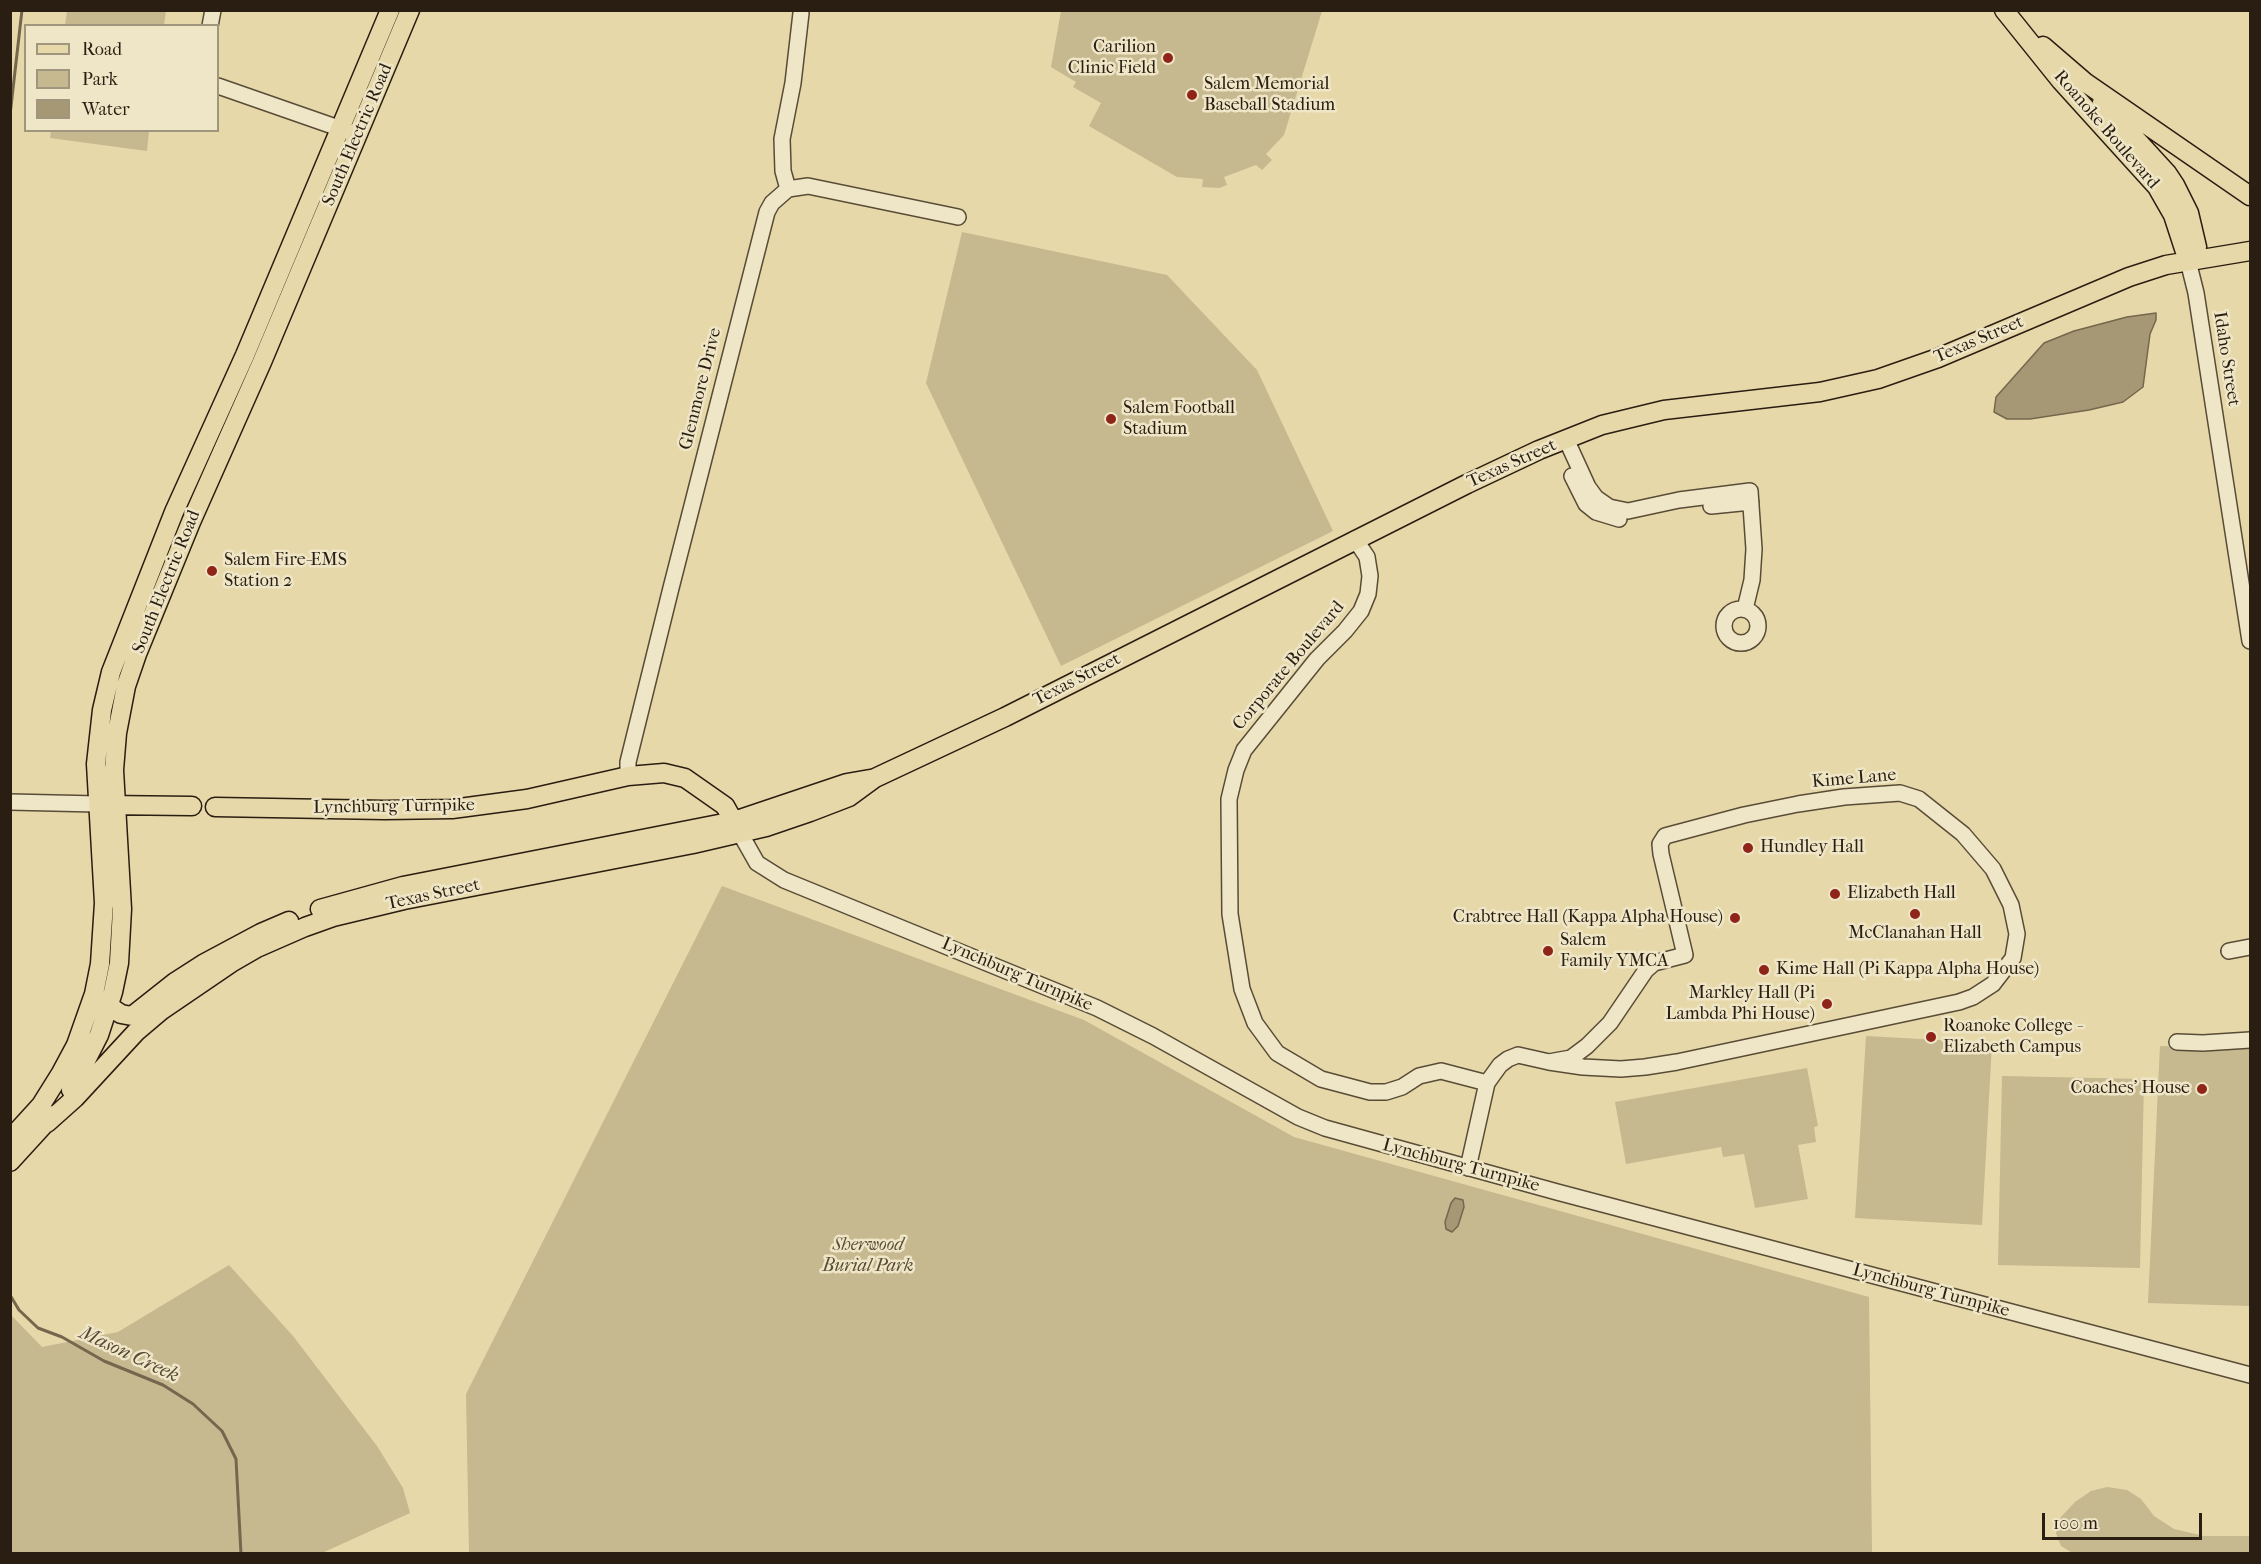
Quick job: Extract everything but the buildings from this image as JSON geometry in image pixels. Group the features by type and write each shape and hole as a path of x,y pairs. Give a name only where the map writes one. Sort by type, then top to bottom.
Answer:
{"main road":[{"name":"South Electric Road","path":"14,1147 47,1123 73,1087 87,1062 109,1006 119,963 121,939 122,909 114,770 117,734 126,686 350,132 390,10"},
{"name":"South Electric Road","path":"14,1147 76,1045 94,993 100,964 104,903 97,804 97,741 109,681 121,644 174,512 245,355 410,10"},
{"path":"2005,12 2086,82 2250,196"},
{"name":"Roanoke Boulevard","path":"2005,12 2061,81 2157,187 2173,215 2188,261"},
{"name":"Roanoke Boulevard","path":"2086,82 2175,185 2189,213 2197,247 2188,261"},
{"path":"2188,261 2250,251"},
{"name":"Texas Street","path":"109,1006 121,1014 132,1016 176,982 228,949 295,918 340,902 403,886 737,827 766,826 849,797 875,778 1015,712 1467,484 1562,441 1602,425 1664,410 1820,392 1878,379 1938,358 2129,277 2166,265 2188,261"},
{"name":"Lynchburg Turnpike","path":"215,807 452,809 527,799 628,776 674,774 685,778 708,793 720,814 737,827"},
{"path":"97,804 192,806"},
{"name":"Texas Street","path":"47,1123 75,1098 136,1032 162,1010 231,963 257,948 305,927 333,917 404,900 682,846 737,827"}],"street":[{"path":"801,13 793,83 782,139 783,171 788,189 808,186 958,217"},
{"path":"219,86 350,132"},
{"name":"Glenmore Drive","path":"628,776 628,762 767,213 779,195 788,189"},
{"name":"Idaho Street","path":"2188,261 2243,541 2250,638"},
{"path":"1562,441 1586,504 1606,516 1632,520 1750,497 1754,549 1752,580 1745,609"},
{"name":"Corporate Boulevard","path":"1355,539 1367,557 1370,576 1368,594 1361,611 1317,659 1244,750 1236,770 1229,799 1230,914 1242,989 1255,1023 1277,1053 1321,1079 1370,1092 1386,1092 1402,1087 1419,1076 1441,1071 1487,1083"},
{"name":"Kime Lane","path":"1468,1168 1487,1083 1500,1065 1518,1055 1549,1062 1583,1067 1621,1069 1645,1067 1959,1002 1973,997 1993,984 2013,958 2017,934 2011,904 1993,869 1963,834 1919,799 1900,793 1844,797 1798,804 1744,815 1665,837 1660,844 1661,854 1685,955 1654,963 1646,970 1610,1023 1587,1046 1571,1058 1549,1062"},
{"path":"10,802 97,804"},
{"name":"Lynchburg Turnpike","path":"737,827 758,862 784,880 1096,1008 1153,1036 1298,1117 1325,1128 1366,1141 2250,1376"},
{"path":"2229,951 2250,947"},
{"path":"2177,1042 2250,1040"}],"green space":[{"path":"67,10 166,11 164,24 65,24"},
{"name":"Salem Memorial Baseball Stadium","path":"1061,10 1322,11 1284,135 1266,154 1272,160 1262,170 1256,165 1224,177 1227,185 1219,188 1202,187 1203,179 1177,177 1089,126 1101,103 1073,87 1076,82 1051,67"},
{"path":"51,132 149,132 147,151 50,138"},
{"name":"Salem Football Stadium","path":"962,232 1167,275 1257,370 1333,531 1061,666 926,383"},
{"name":"Sherwood Burial Park","path":"722,886 1084,1020 1294,1137 1869,1297 1872,1553 469,1553 466,1394"},
{"path":"1866,1036 1992,1043 1982,1225 1855,1218"},
{"path":"2250,1045 2250,1306 2148,1303 2160,1046 2227,1048"},
{"path":"1807,1068 1818,1126 1814,1127 1816,1142 1798,1145 1808,1199 1755,1208 1744,1154 1723,1157 1721,1147 1626,1164 1615,1102"},
{"path":"2002,1076 2144,1079 2140,1268 1998,1265"},
{"path":"229,1265 293,1336 377,1446 403,1488 410,1513 322,1553 11,1553 11,1317 42,1347 118,1332"},
{"path":"2107,1487 2127,1490 2141,1499 2154,1516 2174,1529 2204,1536 2250,1536 2250,1553 2074,1554 2061,1546 2056,1533 2061,1517 2075,1502 2091,1491"}],"water":[{"path":"2156,313 2156,320 2150,334 2143,387 2123,402 2030,419 2007,419 1994,412 1996,397 2044,343 2074,331 2127,317"},
{"path":"1455,1198 1463,1200 1464,1207 1458,1226 1452,1232 1446,1229 1445,1222"}],"waterway":[{"name":"Mason Creek","path":"10,115 22,10"},
{"name":"Mason Creek","path":"10,1295 19,1310 38,1328 62,1337 104,1361 163,1385 193,1404 222,1431 236,1459 241,1554"}],"place":[{"name":"Carilion Clinic Field","path":"1168,58"},
{"name":"Salem Memorial Baseball Stadium","path":"1192,95"},
{"name":"Salem Football Stadium","path":"1111,419"},
{"name":"Salem Fire-EMS Station 2","path":"212,571"},
{"name":"Hundley Hall","path":"1748,848"},
{"name":"Elizabeth Hall","path":"1835,894"},
{"name":"McClanahan Hall","path":"1915,914"},
{"name":"Crabtree Hall (Kappa Alpha House)","path":"1735,918"},
{"name":"Salem Family YMCA","path":"1548,951"},
{"name":"Kime Hall (Pi Kappa Alpha House)","path":"1764,970"},
{"name":"Markley Hall (Pi Lambda Phi House)","path":"1827,1004"},
{"name":"Roanoke College - Elizabeth Campus","path":"1931,1037"},
{"name":"Coaches' House","path":"2202,1089"}]}
